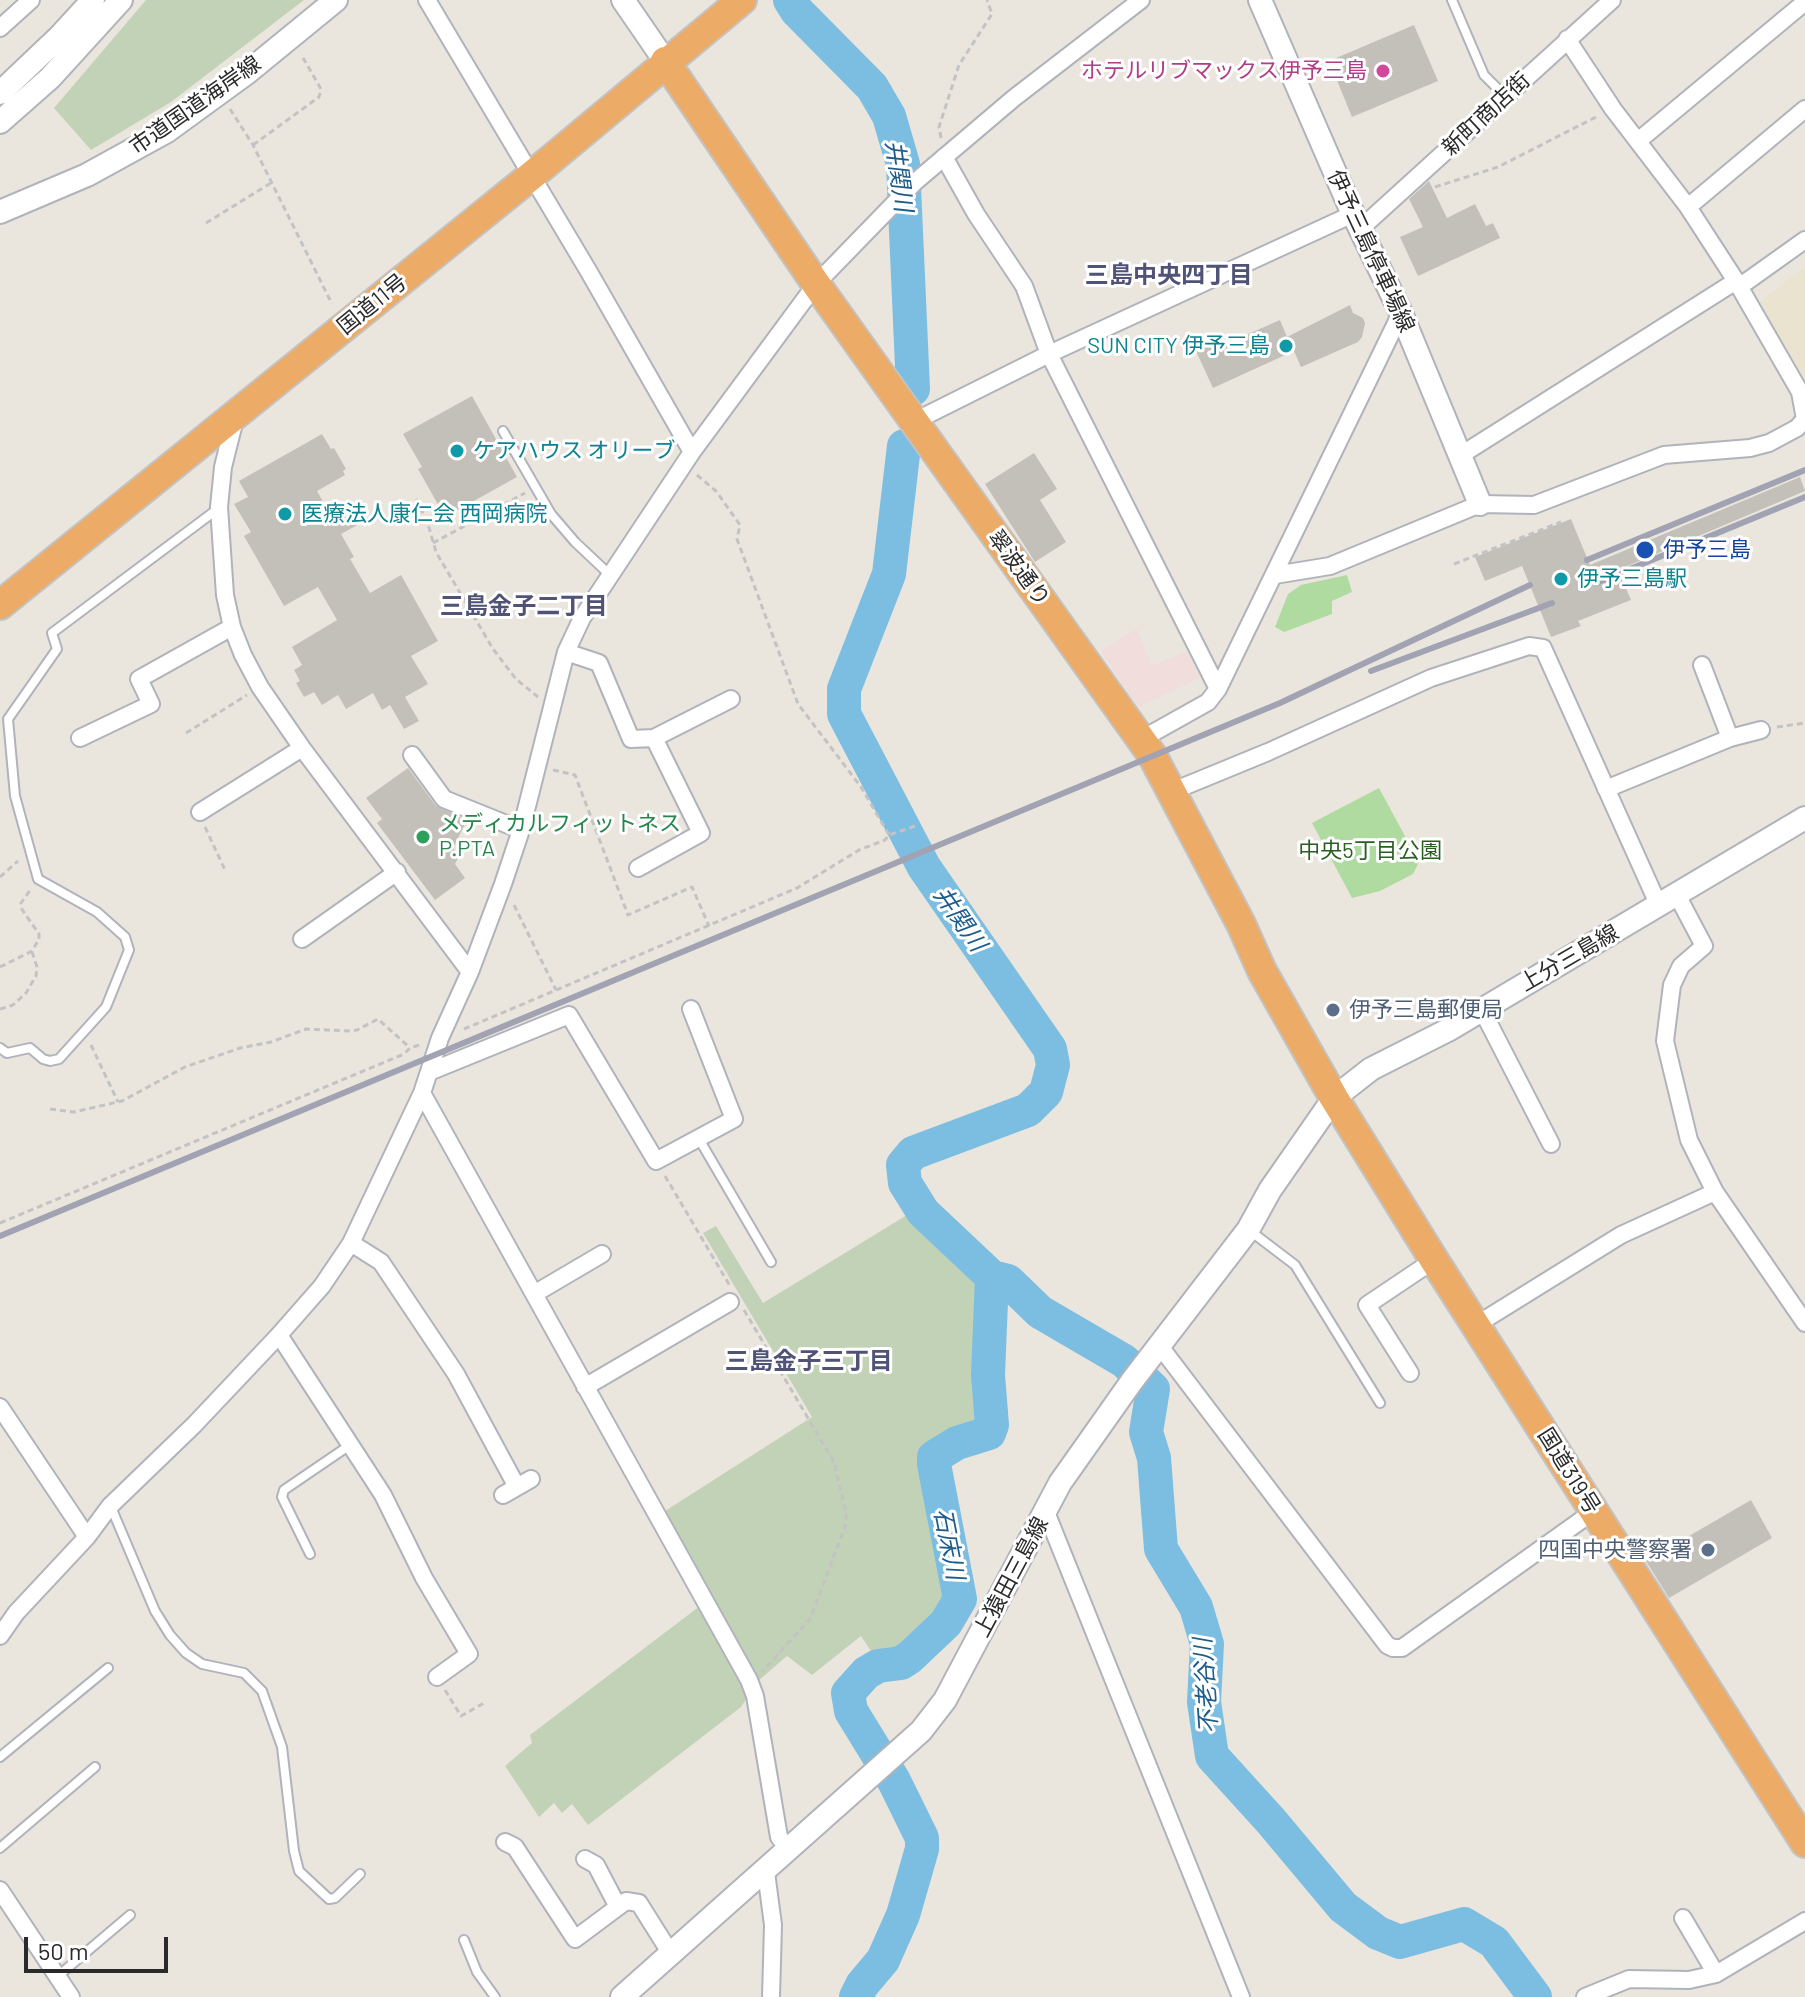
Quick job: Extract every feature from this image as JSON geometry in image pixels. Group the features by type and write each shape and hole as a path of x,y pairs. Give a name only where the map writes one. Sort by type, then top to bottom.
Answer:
{"highway":[{"name":"国道11号","path":"0,605 531,176 665,61 742,0"},
{"name":"翠波通り","path":"665,61 913,422 1142,739 1173,791 1262,971 1334,1098"},
{"name":"国道319号","path":"1334,1098 1805,1843"}],"main road":[{"path":"0,93 93,0"},
{"path":"0,122 50,78 121,0"},
{"name":"市道国道海岸線","path":"0,212 87,175 167,131 336,0"},
{"path":"623,0 665,61"},
{"name":"伊予三島停車場線","path":"1260,0 1401,313 1480,504"},
{"name":"上分三島線","path":"1334,1098 1371,1069 1482,1010 1805,818"},
{"name":"上猿田三島線","path":"622,1997 921,1731 945,1700 1060,1483 1138,1373 1248,1230 1270,1190 1334,1098"}],"street":[{"path":"0,28 31,0"},
{"path":"427,0 531,176 687,459"},
{"path":"2,1629 87,1537 110,1506 194,1425 279,1335 322,1286 351,1243 422,1093 440,1038 470,972 503,884 521,830 566,652 582,618 687,459 816,284 915,182 1014,98 1141,0"},
{"name":"新町商店街","path":"913,422 1049,354 1357,221 1404,191 1612,0"},
{"path":"1638,141 1801,5"},
{"path":"1275,575 1330,566 1480,504 1534,505 1664,455 1750,448 1769,443 1797,428 1805,419 1800,392 1738,284 1688,207 1613,109 1567,39"},
{"path":"1688,207 1805,109"},
{"path":"944,157 976,214 1024,286 1049,354 1218,689"},
{"path":"1461,455 1805,240"},
{"path":"1142,739 1208,702 1218,689 1401,313"},
{"path":"236,415 223,467 219,507 225,595 232,627 260,687 302,748 470,972"},
{"path":"80,738 151,704 139,679 232,627"},
{"path":"1173,791 1431,678 1529,646 1543,648 1606,789 1668,900 1704,946 1681,966 1672,985 1665,1041 1689,1140 1715,1192 1805,1323"},
{"path":"566,652 599,663 631,739 654,738 731,699"},
{"path":"1702,665 1730,738"},
{"path":"1606,789 1730,738 1761,730"},
{"path":"638,868 701,833 654,738"},
{"path":"200,812 302,748"},
{"path":"412,755 444,799 521,830"},
{"path":"302,939 397,872"},
{"path":"429,1072 569,1015 656,1161 734,1119 691,1009"},
{"path":"1482,1010 1551,1144"},
{"path":"422,1093 749,1680 755,1696 779,1837 789,1850"},
{"path":"1476,1325 1621,1235 1715,1192"},
{"path":"351,1243 381,1262 456,1374 517,1487"},
{"path":"534,1294 602,1254"},
{"path":"1410,1373 1367,1305 1434,1260"},
{"path":"585,1387 733,1297"},
{"path":"279,1335 383,1495 424,1578 469,1654 437,1677"},
{"path":"1159,1345 1387,1645 1393,1648 1402,1648 1594,1511"},
{"path":"0,1407 87,1537"},
{"path":"1046,1512 1241,1997"},
{"path":"505,1842 515,1847 575,1939 626,1901 639,1903 671,1954"},
{"path":"585,1859 596,1865 618,1907"},
{"path":"766,1872 773,1925 771,1997"},
{"path":"0,1890 71,1997"},
{"path":"1683,1918 1716,1974"},
{"path":"1585,1997 1629,1979 1689,1980 1716,1974 1805,1921"}],"lane":[{"path":"1452,0 1484,75 1505,96"},
{"path":"503,431 551,514 610,575"},
{"path":"0,1048 7,1053 30,1048 43,1059 59,1059 106,1007 129,950 129,944 119,931 97,912 38,879 15,796 8,719 57,649 52,633 219,507"},
{"path":"699,1139 771,1262"},
{"path":"1248,1230 1295,1265 1380,1403"},
{"path":"310,1554 282,1497 284,1490 350,1444"},
{"path":"110,1506 155,1611 170,1635 186,1653 202,1664 244,1673 262,1691 282,1747 299,1871 329,1899 335,1898 360,1874"},
{"path":"0,1757 108,1668"},
{"path":"0,1848 95,1767"},
{"path":"58,1976 130,1915"},
{"path":"464,1940 477,1972 495,1997"}],"path":[{"path":"944,157 939,127 959,65 992,14 987,0"},
{"path":"253,145 319,97 321,89 290,37"},
{"path":"220,92 253,145 343,328"},
{"path":"1404,191 1426,190 1498,167 1613,109"},
{"path":"206,223 272,183"},
{"path":"687,459 716,491 740,525 737,539 798,704 861,787 889,835"},
{"path":"433,543 535,488"},
{"path":"416,499 428,524 436,552 486,637 508,669 533,695 554,701"},
{"path":"1454,564 1561,522"},
{"path":"186,733 260,687"},
{"path":"1761,730 1805,723"},
{"path":"200,812 225,870"},
{"path":"0,1223 404,1054 410,1048 797,888 845,858 885,840 889,835 915,826"},
{"path":"0,877 31,856"},
{"path":"0,1009 13,1005 26,993 36,976 37,967 32,951 39,934 21,908 21,903 38,879"},
{"path":"503,884 556,990"},
{"path":"0,967 32,951"},
{"path":"50,1109 74,1112 118,1102 185,1067 306,1029 357,1030 378,1019 410,1048"},
{"path":"84,1031 118,1102"},
{"path":"656,1161 733,1297 834,1462 846,1512 846,1524 810,1619 765,1670 749,1680"},
{"path":"437,1677 461,1716 484,1703"}],"shaded area":[{"path":"1805,266 1805,379 1759,303"},
{"path":"1137,629 1151,666 1187,651 1199,678 1138,707 1100,651"}],"green space":[{"path":"146,0 304,0 171,102 91,150 54,108"},
{"path":"1347,575 1352,592 1332,601 1332,614 1284,632 1275,627 1288,594 1301,585"},
{"name":"中央5丁目公園","path":"1379,788 1419,862 1413,874 1380,891 1352,898 1312,823"},
{"path":"912,1212 984,1283 983,1347 988,1416 985,1426 932,1451 923,1466 951,1597 945,1615 902,1653 877,1660 861,1636 812,1675 787,1656 758,1681 741,1707 588,1825 572,1804 562,1813 554,1803 539,1817 505,1766 532,1743 530,1735 700,1606 662,1513 812,1417 703,1233 716,1226 763,1303"}],"building":[{"name":"ホテルリブマックス伊予三島","path":"1414,25 1438,81 1352,117 1329,61"},
{"path":"1429,181 1447,218 1475,204 1486,226 1493,223 1500,238 1418,276 1400,237 1423,227 1409,199"},
{"name":"SUN CITY 伊予三島","path":"1350,305 1353,313 1363,318 1365,323 1362,337 1358,342 1301,367 1294,351 1213,388 1195,349 1211,342 1214,349 1280,320 1287,337"},
{"name":"ケアハウス オリーブ","path":"472,396 517,477 445,517 418,469 422,467 403,434"},
{"path":"322,434 346,469 343,471 345,475 317,491 334,521 361,506 368,519 341,534 354,557 350,559 370,593 401,575 438,641 411,656 428,684 405,697 419,721 404,729 390,705 382,710 373,693 346,709 338,695 322,705 314,692 304,697 296,683 300,681 294,670 302,665 292,647 337,620 318,587 284,606 244,536 251,532 234,504 248,497 239,481"},
{"path":"1034,453 1057,489 1040,500 1066,542 1035,562 985,484"},
{"name":"伊予三島駅","path":"1800,477 1805,491 1618,570 1631,600 1578,621 1581,626 1551,637 1522,566 1485,581 1475,557 1571,519 1590,565"},
{"name":"メディカルフィットネス P.PTA","path":"408,768 436,806 467,820 453,848 459,856 455,864 465,878 435,900 377,823 382,819 366,798"},
{"name":"四国中央警察署","path":"1751,1500 1772,1538 1669,1598 1646,1561"}],"waterway":[{"name":"井関川","path":"790,0 797,11 872,87 889,116 903,164 913,389"},
{"name":"井関川","path":"904,446 889,574 844,689 844,714 924,867 1050,1049 1053,1065 1046,1092 1028,1110 913,1153 903,1165 905,1183 923,1212 992,1277 1008,1281 1040,1312 1124,1361 1153,1389 1146,1432 1154,1458 1161,1549 1196,1607 1207,1644 1204,1702 1212,1756 1343,1907 1378,1933 1400,1942 1464,1924 1494,1942 1535,1997"},
{"name":"石床川","path":"856,1997 883,1960 903,1915 922,1849 922,1838 894,1781 851,1711 848,1693 866,1673 878,1666 901,1663 910,1657 946,1623 960,1599 934,1457 957,1443 989,1433 992,1425 988,1375 992,1277"}],"railway":[{"path":"1587,560 1805,470"},
{"path":"1596,583 1805,497"},
{"path":"0,1236 1280,703 1530,585"},
{"path":"1371,671 1552,603"}],"place":[{"name":"ホテルリブマックス伊予三島","path":"1383,71"},
{"name":"SUN CITY 伊予三島","path":"1286,346"},
{"name":"ケアハウス オリーブ","path":"457,451"},
{"name":"医療法人康仁会 西岡病院","path":"285,514"},
{"name":"伊予三島","path":"1645,550"},
{"name":"伊予三島駅","path":"1561,579"},
{"name":"メディカルフィットネス P.PTA","path":"423,837"},
{"name":"伊予三島郵便局","path":"1333,1010"},
{"name":"四国中央警察署","path":"1708,1550"}],"district":[{"name":"三島中央四丁目","path":"1169,275"},
{"name":"三島金子二丁目","path":"524,606"},
{"name":"三島金子三丁目","path":"809,1361"}],"water label":[{"name":"不老谷川","path":"1206,1686"}]}
